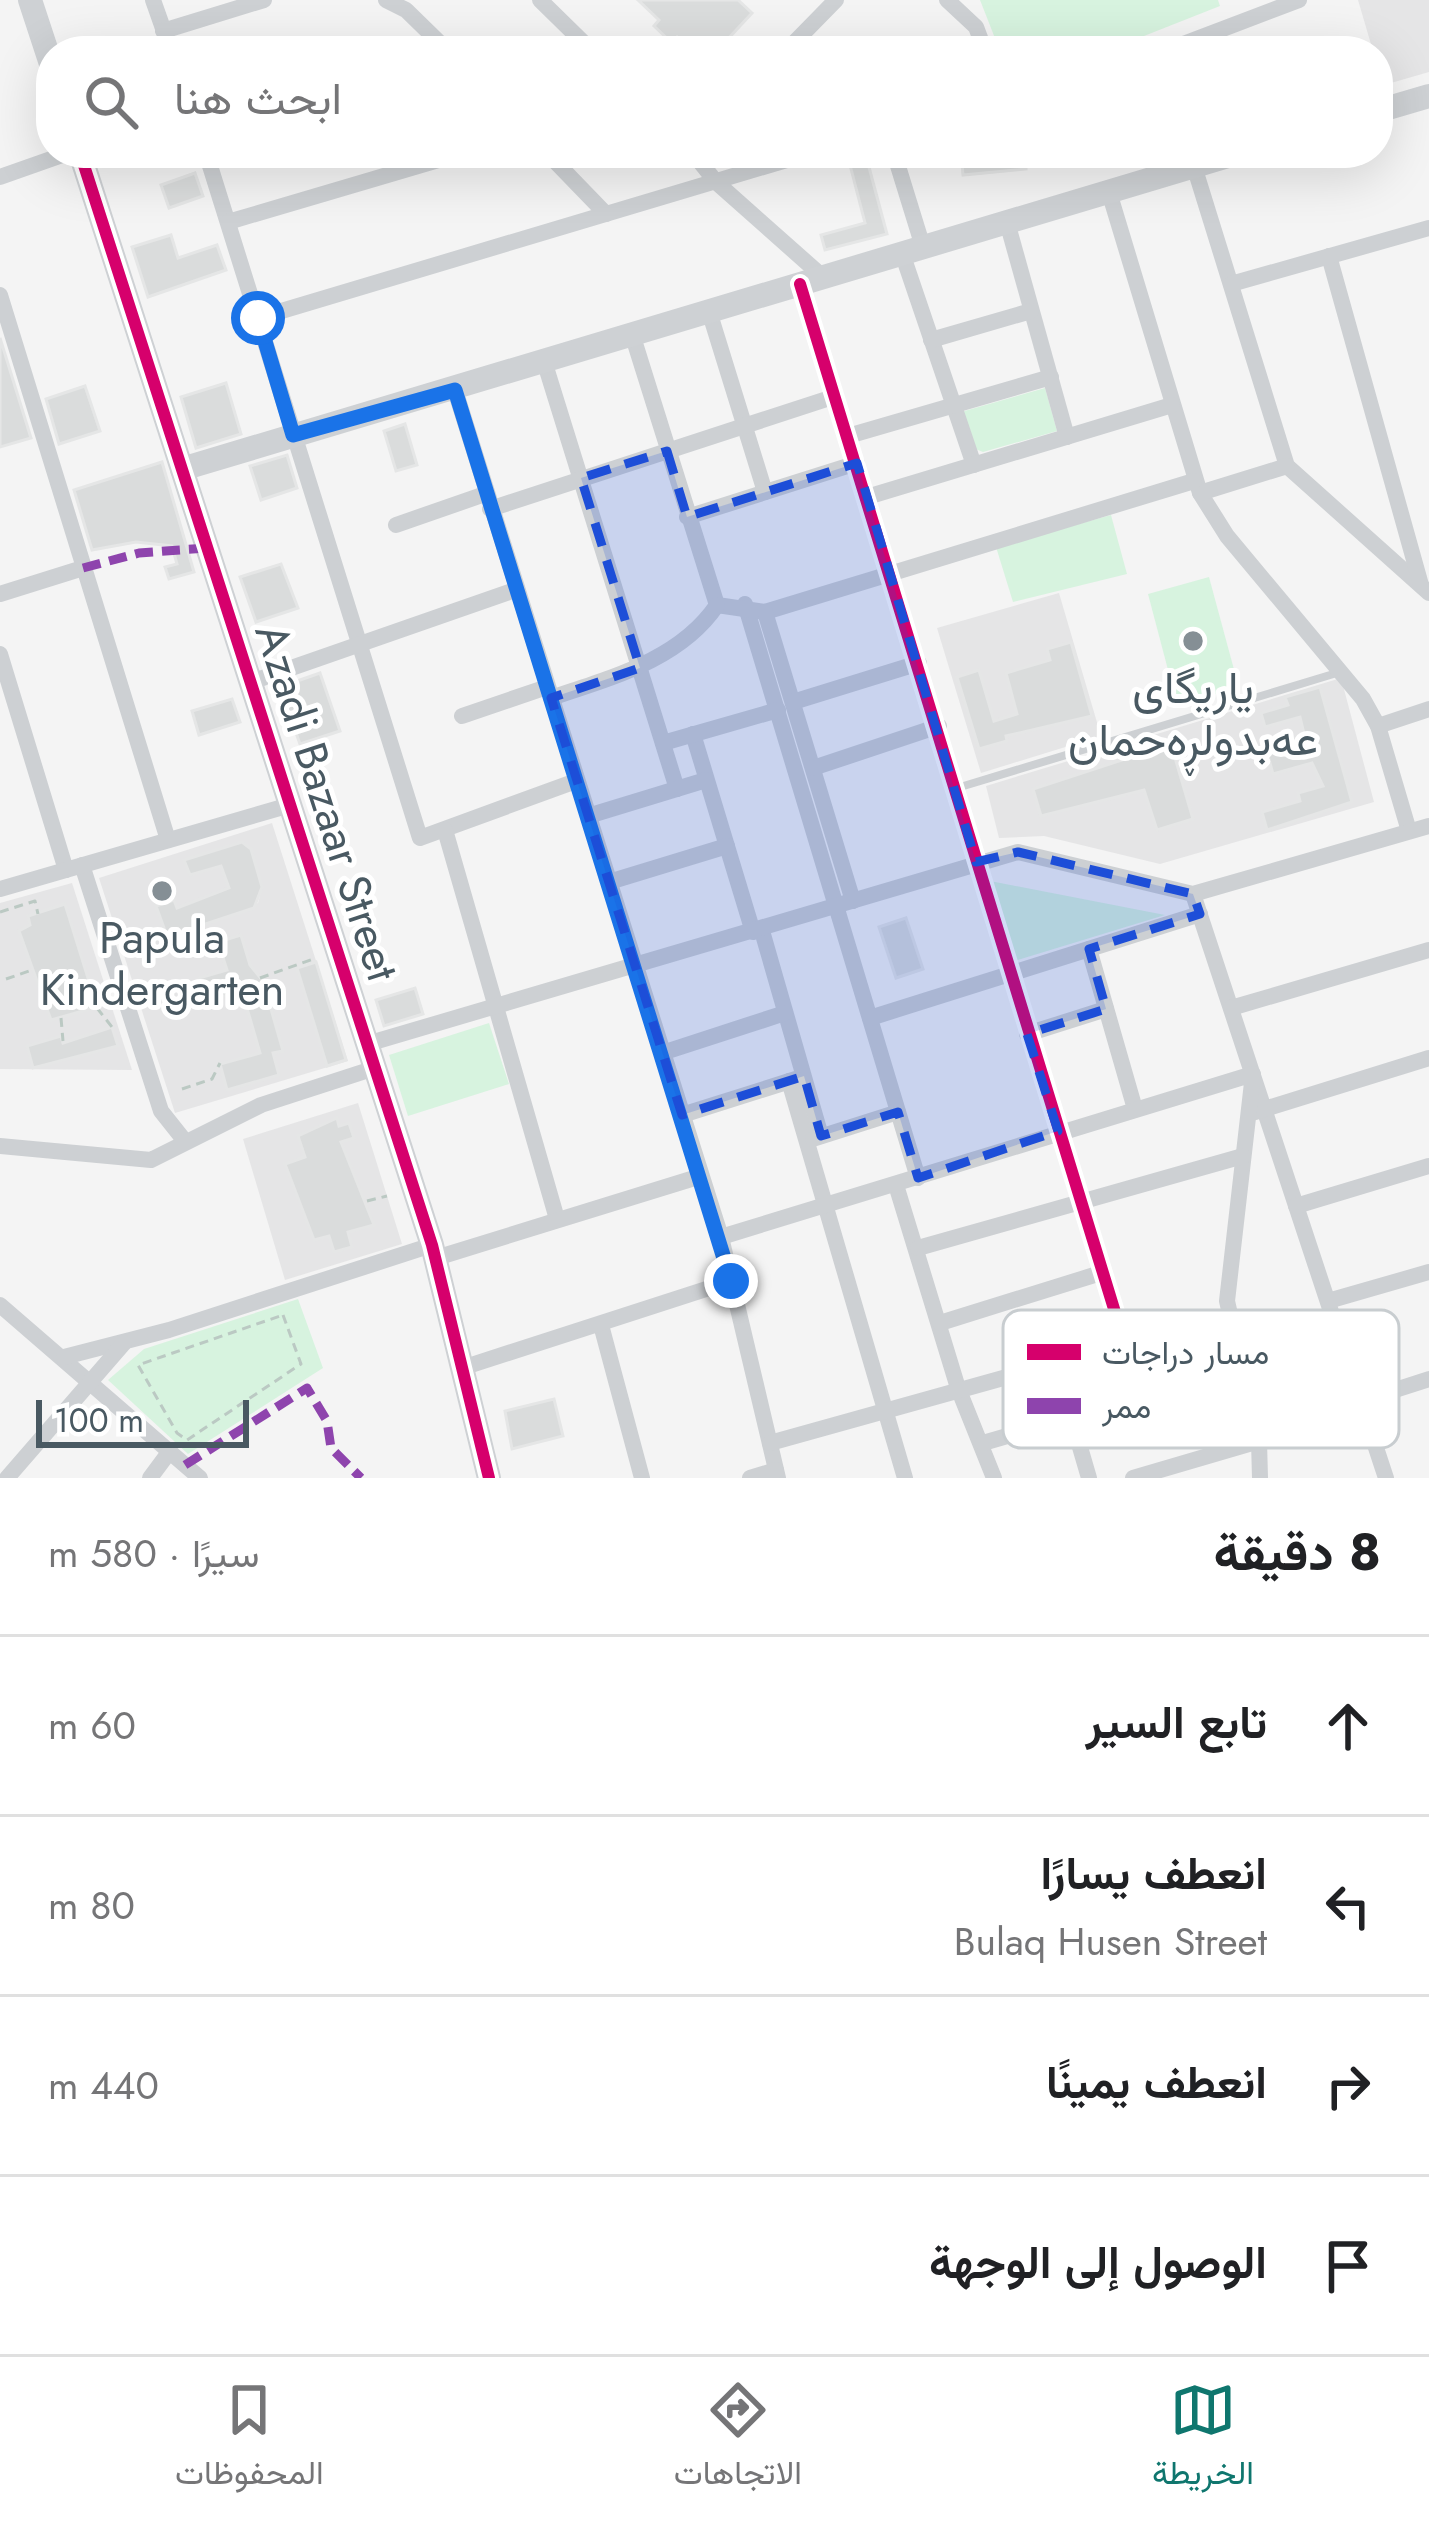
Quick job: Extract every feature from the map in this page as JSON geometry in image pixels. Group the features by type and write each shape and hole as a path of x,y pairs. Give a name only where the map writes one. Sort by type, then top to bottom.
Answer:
{"street":[{"path":"30,0 42,36"},
{"path":"152,0 165,36"},
{"path":"163,31 264,0"},
{"path":"386,0 406,10 429,36"},
{"path":"540,0 577,36"},
{"path":"801,36 836,0"},
{"path":"947,0 979,36"},
{"path":"1198,36 1259,8 1299,0"},
{"path":"1393,107 1429,96"},
{"path":"0,177 36,164"},
{"name":"Azadi Bazaar Street","path":"85,168 434,1251 465,1367 483,1473"},
{"path":"211,168 421,838 576,781"},
{"path":"228,222 411,168"},
{"path":"562,168 606,214"},
{"path":"705,168 812,280 836,396 939,726 1027,1034 1115,1310"},
{"path":"258,318 761,168"},
{"path":"897,168 932,340 974,465"},
{"path":"182,469 1187,168"},
{"path":"1195,168 1287,466 1425,590"},
{"path":"1109,192 1197,487 1227,536 1340,672 1378,726 1409,831"},
{"path":"1007,222 1067,437"},
{"path":"1231,284 1427,235"},
{"path":"1329,256 1422,564 1425,590"},
{"path":"0,295 168,840"},
{"path":"709,311 765,492"},
{"path":"932,340 1031,311"},
{"path":"633,337 717,605"},
{"path":"545,364 677,789"},
{"path":"848,436 1051,377"},
{"path":"455,390 721,1237 777,1474 750,1478"},
{"path":"396,524 580,478 836,396"},
{"path":"867,497 1172,405"},
{"path":"687,517 856,463"},
{"path":"717,605 745,604 765,611 1197,487 1287,466"},
{"path":"0,594 82,568"},
{"path":"250,682 515,590"},
{"path":"745,604 813,768 870,1018 918,1178"},
{"path":"462,716 640,668 707,620 717,605"},
{"path":"765,611 785,706 845,903"},
{"path":"0,654 161,1111 184,1140"},
{"path":"663,743 919,663"},
{"path":"1378,726 1429,709"},
{"path":"813,768 939,726"},
{"path":"693,734 785,1012 824,1202 905,1478"},
{"path":"588,816 706,780"},
{"path":"0,889 290,805"},
{"path":"0,1146 151,1160 184,1140 371,1056 496,1007 976,862 1018,853 1193,894 1429,826"},
{"path":"445,830 557,1220"},
{"path":"609,882 727,846"},
{"path":"1193,894 1253,1074 1256,1112 1296,1206 1331,1310"},
{"path":"870,1018 1200,914"},
{"path":"1089,949 1136,1109"},
{"path":"1231,1008 1429,950"},
{"path":"1027,1034 1106,1010"},
{"path":"662,1053 785,1012"},
{"path":"1256,1112 1429,1058"},
{"path":"721,1237 1253,1074"},
{"path":"682,1114 796,1079"},
{"path":"814,1139 898,1112"},
{"path":"1228,1310 1243,1156 1256,1112"},
{"path":"918,1248 1243,1156"},
{"path":"1296,1206 1429,1166"},
{"path":"64,1357 701,1176"},
{"path":"896,1185 958,1388 994,1478"},
{"path":"940,1323 1104,1272"},
{"path":"1328,1301 1429,1272"},
{"path":"465,1367 731,1281"},
{"path":"2,1311 64,1357 200,1478"},
{"path":"601,1325 643,1478"},
{"path":"7,1478 88,1378 126,1341"},
{"path":"770,1443 1003,1377"},
{"path":"1399,1389 1429,1379"},
{"path":"983,1443 1003,1437"},
{"path":"1080,1448 1088,1478"},
{"path":"1133,1478 1234,1448"},
{"path":"1255,1448 1259,1478"},
{"path":"1376,1448 1387,1478"},
{"path":"156,1474 170,1451"}],"lane":[{"path":"957,788 1340,672"}],"path":[{"path":"0,912 34,902 38,914"},
{"path":"260,978 316,958"},
{"path":"6,979 32,970"},
{"path":"97,1008 112,1027"},
{"path":"62,1018 63,1041"},
{"path":"182,1089 208,1082 220,1063"},
{"path":"367,1201 387,1196"},
{"path":"283,1315 301,1364 187,1440 178,1433 138,1365 283,1315"}],"highlighted area":[{"path":"667,451 687,517 857,463 976,862 1018,852 1193,894 1200,914 1089,949 1106,1009 1027,1034 1058,1131 918,1178 898,1112 821,1136 804,1076 682,1115 551,698 640,668 581,478"}],"shaded area":[{"path":"1358,0 1429,0 1429,72 1393,82 1393,36 1369,36"},
{"path":"1059,593 1101,736 981,773 937,628"},
{"path":"1341,678 1374,802 1160,864 1044,836 999,838 986,786"},
{"path":"272,823 348,1061 175,1113 99,878","holes":["242,842 251,849 262,887 258,903 190,929 182,906 229,888 221,866 190,875 185,860"]},
{"path":"72,883 132,1070 0,1069 0,903"},
{"path":"358,1103 402,1244 285,1280 243,1139"}],"green space":[{"path":"980,0 1218,0 1220,6 1144,36 994,36"},
{"path":"1045,388 1057,431 983,452 973,448 961,412"},
{"path":"1111,515 1127,574 1013,602 996,547"},
{"name":"یاریگای عەبدولڕەحمان","path":"1209,577 1239,688 1177,704 1148,594"},
{"path":"990,881 1165,915 1014,961"},
{"path":"489,1023 509,1084 408,1116 389,1055"},
{"path":"298,1299 323,1368 188,1454 108,1380 144,1349"}],"building":[{"path":"638,0 738,0 752,13 731,36 665,36 654,26 659,20"},
{"path":"851,168 869,168 887,234 825,250 821,235 865,223"},
{"path":"962,168 1026,168 1026,169 963,175"},
{"path":"195,173 203,196 169,208 161,185"},
{"path":"171,235 178,258 217,245 226,270 148,297 132,247"},
{"path":"0,338 31,438 0,447"},
{"path":"226,383 241,434 196,448 181,397"},
{"path":"85,386 100,431 59,444 46,399"},
{"path":"405,424 417,465 396,471 384,431"},
{"path":"287,455 297,488 261,500 250,466"},
{"path":"162,462 194,572 169,579 165,567 177,564 172,546 136,542 92,550 74,490"},
{"path":"281,564 298,608 256,622 240,577"},
{"path":"1071,642 1092,716 1006,736 1007,741 979,749 957,677 979,670 994,721 1017,714 1006,673 1050,660 1047,649"},
{"path":"320,673 340,731 300,744 280,687"},
{"path":"1320,687 1352,802 1267,830 1262,812 1300,801 1298,793 1323,786 1312,763 1273,774 1266,749 1305,738 1300,717 1265,727 1261,713 1288,705 1285,697"},
{"path":"232,699 240,722 199,735 192,711"},
{"path":"1171,744 1193,819 1157,830 1144,790 1041,816 1033,789"},
{"path":"242,842 251,849 262,887 254,908 151,942 148,930 164,928 156,906 174,900 177,908 229,888 221,866 190,875 184,860"},
{"path":"65,904 97,1007 51,1020 19,931 30,925 28,916"},
{"path":"906,918 923,969 896,978 879,927"},
{"path":"241,935 250,965 263,981 283,1051 273,1053 279,1075 227,1090 220,1064 260,1053 242,991 205,1001 199,978 227,970 218,942"},
{"path":"316,962 346,1060 327,1066 297,968"},
{"path":"415,988 423,1014 384,1026 376,1000"},
{"path":"112,1027 118,1046 33,1068 27,1046 61,1036 63,1043"},
{"path":"337,1118 339,1126 349,1123 354,1138 341,1142 374,1225 348,1232 352,1247 334,1252 329,1236 314,1240 285,1164 305,1157 298,1136"},
{"path":"554,1399 563,1436 512,1449 505,1411"}],"marked path":[{"path":"83,568 139,553 207,548"},
{"path":"185,1465 307,1388 327,1421 331,1448 361,1478"}],"cycle path":[{"path":"85,168 432,1245 489,1478"},
{"path":"800,284 1114,1310"}],"place":[{"name":"یاریگای عەبدولڕەحمان","path":"1193,641"},
{"name":"Papula Kindergarten","path":"162,891"}],"route":[{"path":"258,318 293,435 455,390 731,1281"}]}
